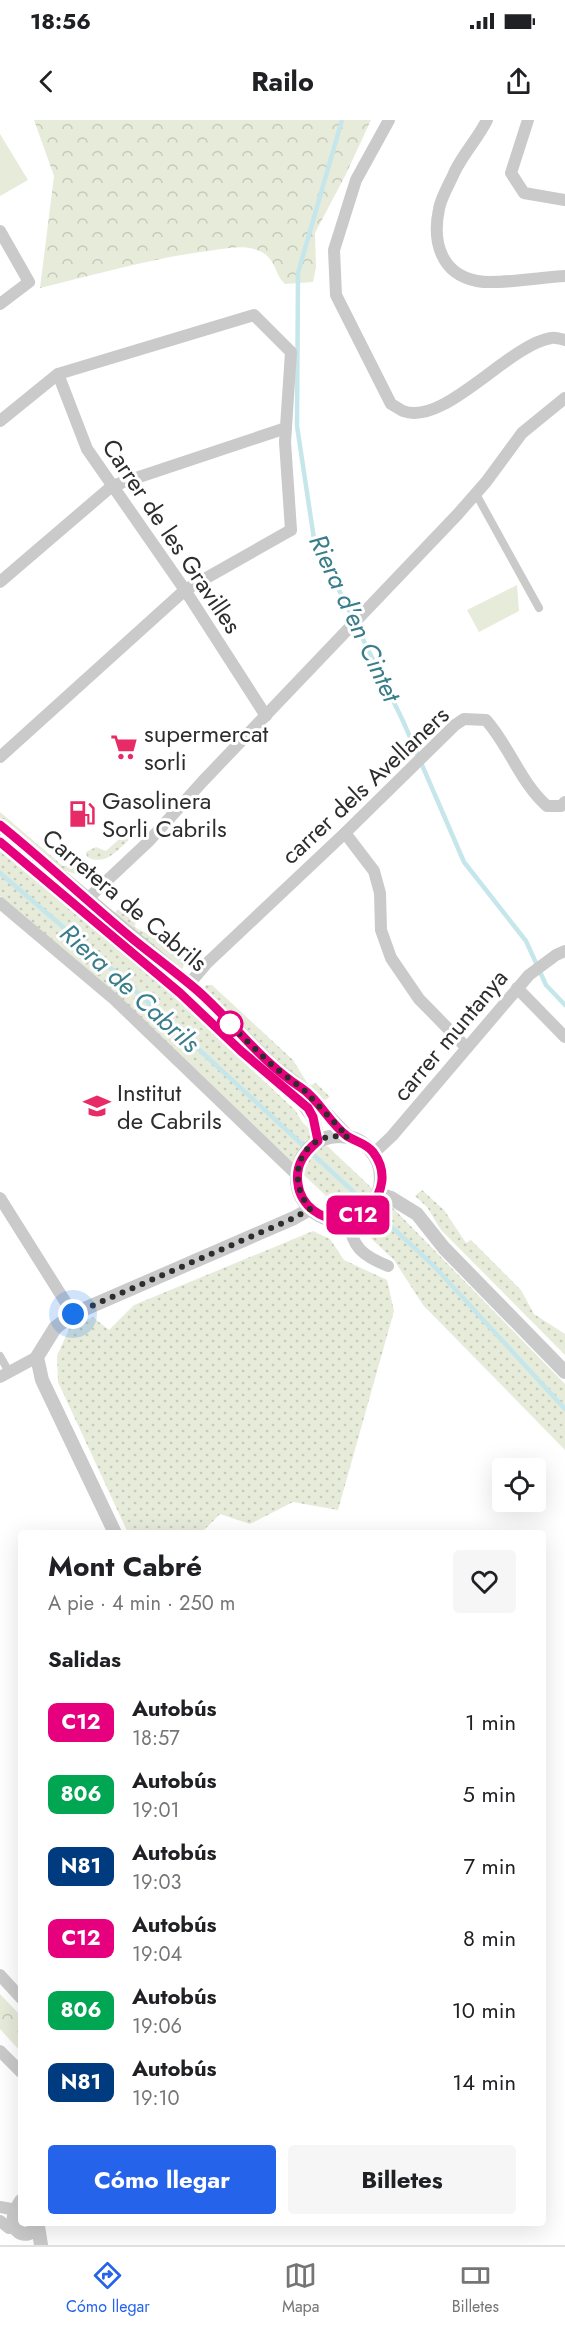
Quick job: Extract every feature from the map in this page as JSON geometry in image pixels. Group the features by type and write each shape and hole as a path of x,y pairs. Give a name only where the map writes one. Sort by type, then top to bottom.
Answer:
{"street":[{"path":"389,120 356,180 334,250 336,296 392,404 404,412 420,413 437,408 453,400 522,350 552,338 565,340"},
{"path":"487,120 457,168 439,207 436,238 443,258 455,273 478,281 565,276"},
{"path":"528,120 511,173 524,193 565,200"},
{"path":"0,231 29,282 0,304"},
{"path":"0,421 58,374 254,315 291,352 286,428 291,530 184,590 0,757"},
{"name":"Carrer de les Gravilles","path":"58,374 87,449 184,590 266,716"},
{"path":"83,903 148,842 476,494 522,433 565,398"},
{"path":"0,582 112,486 286,428"},
{"path":"476,494 539,608"},
{"name":"carrer dels Avellaners","path":"189,984 206,964 455,725 464,719 486,720 496,732 518,772 547,806 561,806 565,802"},
{"name":"Carretera de Cabrils","path":"0,825 241,1051 302,1102 313,1117 318,1141"},
{"path":"345,833 374,871 380,893 381,930 392,958 419,999 466,1047"},
{"name":"Carretera de Cabrils","path":"0,842 189,984 273,1066 304,1090 348,1137"},
{"path":"0,903 115,1000 297,1175"},
{"name":"carrer muntanya","path":"374,1153 392,1136 529,975 565,951"},
{"path":"517,988 565,1037"},
{"path":"329,1137 348,1137 365,1144 374,1153 382,1173 378,1194 366,1210 349,1219 328,1218 310,1209 302,1199 297,1175 303,1156 318,1141 329,1137"},
{"path":"378,1194 392,1198 417,1214 434,1236 565,1372"},
{"path":"0,1198 73,1314"},
{"path":"0,1356 4,1375 37,1357 55,1328 73,1314 310,1209"},
{"path":"349,1219 350,1232 357,1246 369,1258 388,1266"},
{"path":"37,1357 42,1380 114,1530"},
{"path":"0,1975 18,1995"},
{"path":"0,2051 18,2069"},
{"path":"14,2205 7,2218 7,2227 27,2245"},
{"path":"7,2227 20,2236 28,2235 38,2226"},
{"path":"39,2226 41,2245"}],"green space":[{"path":"34,120 371,120 315,233 316,267 313,282 285,284 271,261 263,253 252,248 236,247 149,261 40,288 54,176"},
{"path":"0,134 28,180 0,196"},
{"path":"517,585 519,611 479,632 467,610"},
{"path":"0,812 63,866 78,865 96,876 79,875 60,869 0,820"},
{"path":"128,831 133,836 112,855 101,860 87,857 86,852 96,847 106,851"},
{"path":"0,851 149,974 295,1110 303,1123 395,1210 565,1384 565,1450 423,1305 394,1260 116,998 0,896"},
{"path":"125,909 137,920 134,927 165,942 185,959 183,968 179,971 114,914 117,910"},
{"path":"206,985 212,985 293,1060 309,1086 316,1083 330,1097 323,1101 297,1081 203,990"},
{"path":"422,1190 444,1210 466,1243 471,1240 521,1290 534,1314 565,1334 565,1355 441,1230 427,1207 415,1196"},
{"path":"313,1231 330,1239 344,1260 387,1280 394,1311 338,1510 293,1502 250,1524 220,1514 204,1530 127,1530 58,1382 57,1356 69,1329 93,1317 109,1330 134,1305"},
{"path":"0,1994 18,2013 18,2049 0,2029"}],"waterway":[{"name":"Riera d'en Cintet","path":"342,120 298,273 297,426 314,539 403,721 464,862 526,941 546,985 565,1005"},
{"name":"Riera de Cabrils","path":"0,873 104,962 433,1265 565,1409"}],"bus line":[{"name":"C12","path":"0,825 200,993 288,1080 318,1103 348,1137 365,1144 374,1153 382,1173 378,1194 371,1206 361,1214 349,1219 335,1220 310,1209 302,1199 297,1175 300,1162 307,1150 318,1141 313,1117 308,1108 241,1051 180,993 0,842"}],"place":[{"name":"supermercat sorli","path":"124,747"},
{"name":"Gasolinera Sorli Cabrils","path":"82,814"},
{"name":"Institut de Cabrils","path":"97,1106"}],"route":[{"path":"73,1314 191,1264 310,1209 302,1199 298,1188 297,1175 300,1162 307,1150 318,1141 329,1137 348,1137 318,1103 288,1080 228,1023 230,1024"}]}
